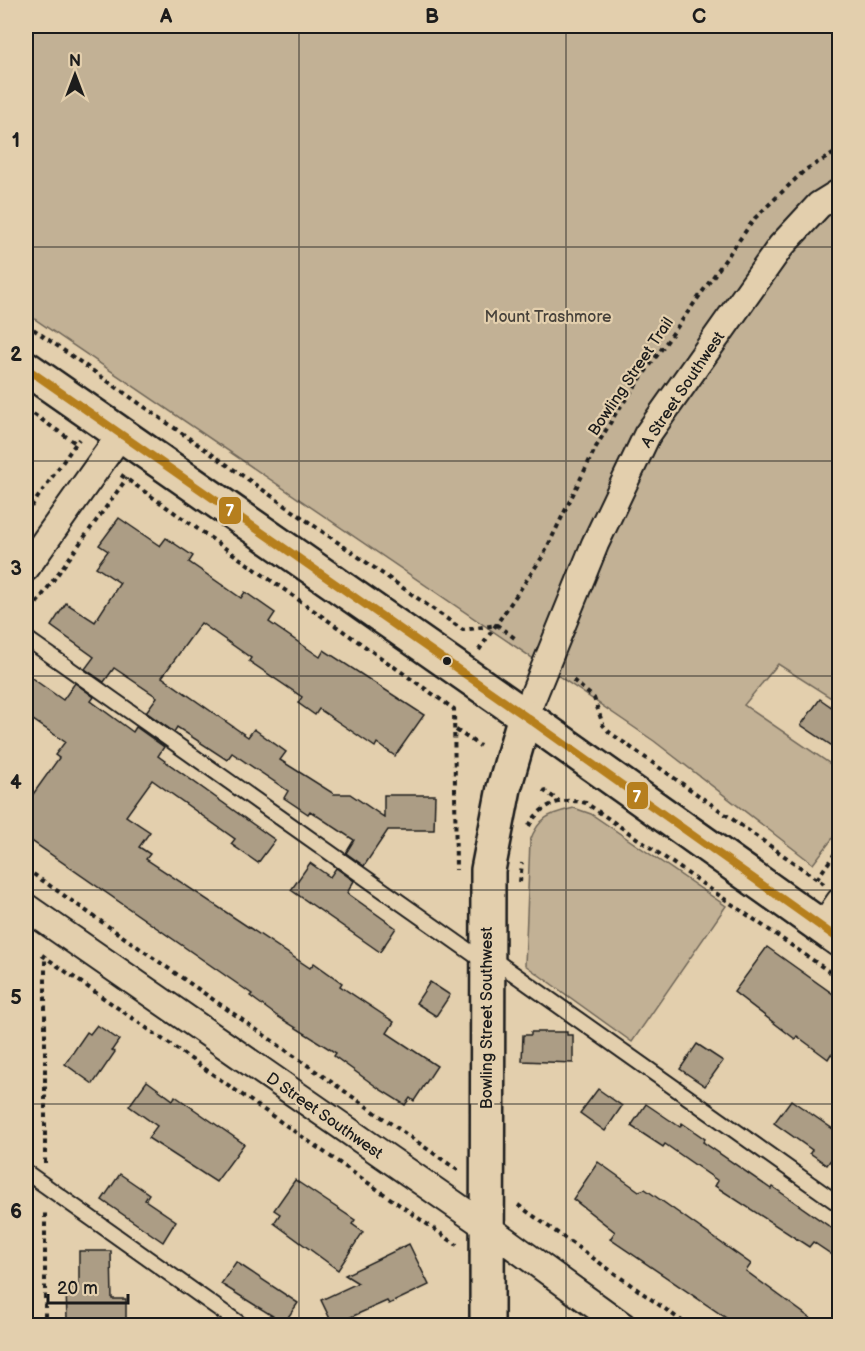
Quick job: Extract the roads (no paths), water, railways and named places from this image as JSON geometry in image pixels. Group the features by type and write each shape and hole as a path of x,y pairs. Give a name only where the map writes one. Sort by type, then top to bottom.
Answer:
{"main road":[{"path":"26,368 525,716 832,914"},
{"name":"Bowling Street Southwest","path":"487,1326 486,959 488,870 494,829 525,716"}],"street":[{"name":"A Street Southwest","path":"525,716 595,544 647,435 781,246 819,205 840,192"},
{"path":"26,568 121,434"},
{"name":"D Street Southwest","path":"28,914 487,1227 623,1326"}],"lane":[{"path":"26,638 840,1204"},
{"path":"26,1172 243,1326"}],"park label":[{"name":"Mount Trashmore","path":"548,316"}]}
